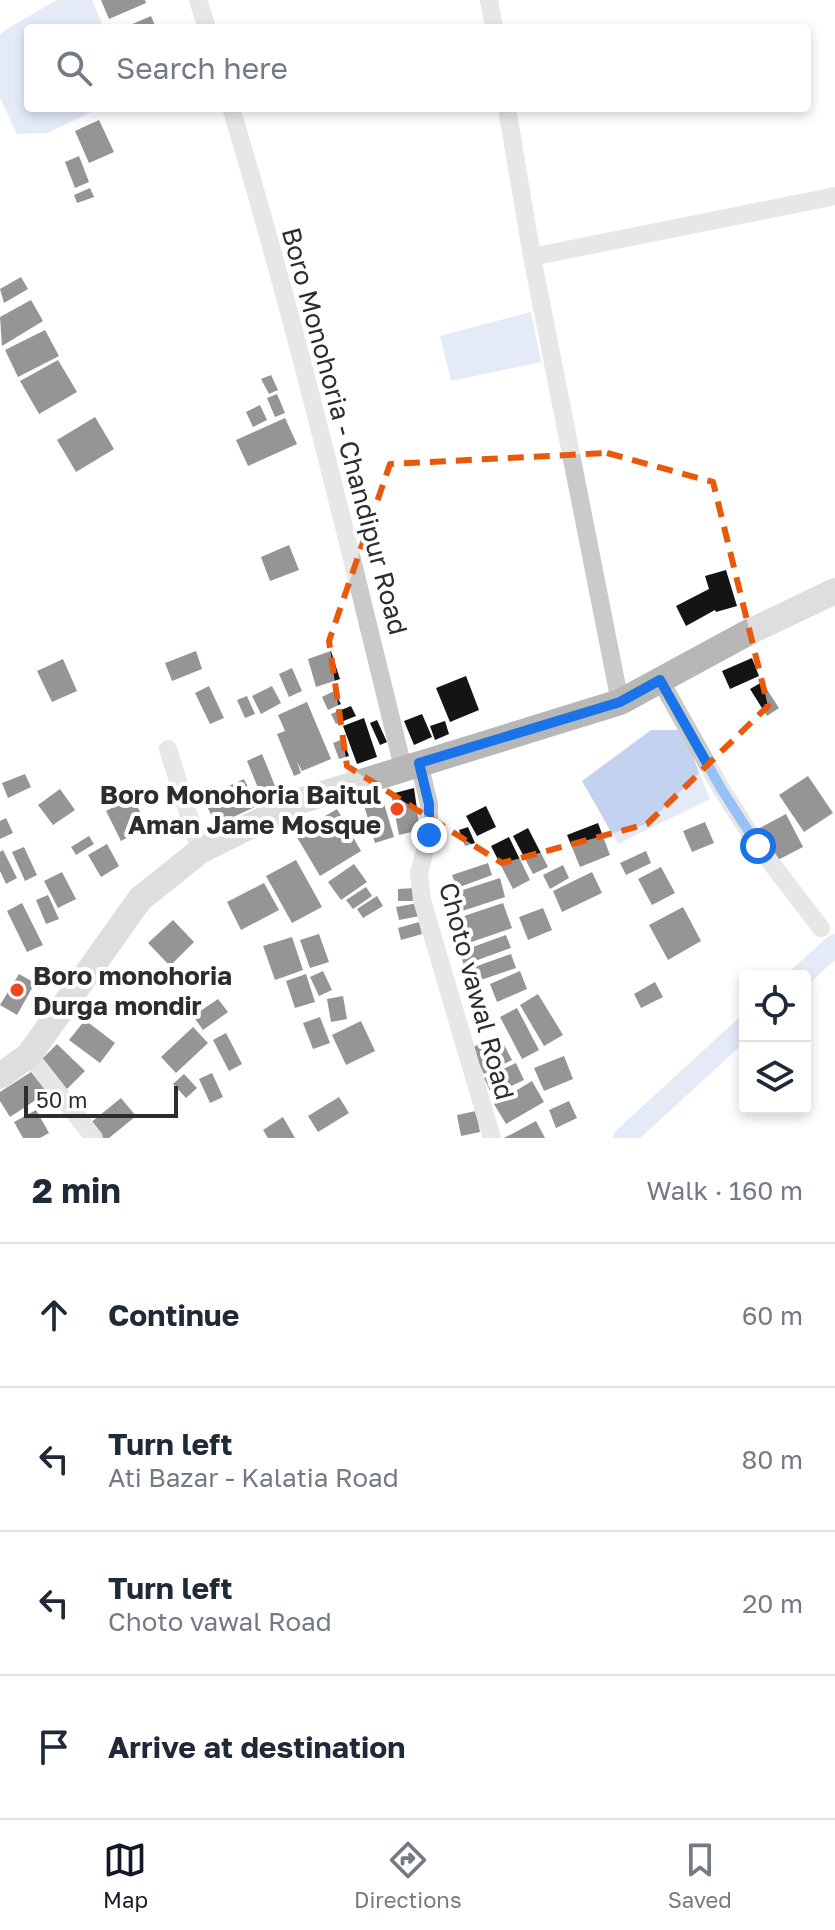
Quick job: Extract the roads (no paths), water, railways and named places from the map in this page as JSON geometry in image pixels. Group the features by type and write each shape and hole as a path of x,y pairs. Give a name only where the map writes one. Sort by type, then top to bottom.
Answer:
{"main road":[{"path":"0,1076 29,1055 140,899 200,851 300,801 620,702 749,632 835,591"}],"street":[{"path":"198,0 206,24"},
{"path":"489,0 493,24"},
{"name":"Boro Monohoria - Chandipur Road","path":"232,112 364,604 411,765"},
{"path":"508,112 532,257 620,702"},
{"path":"532,257 835,196"},
{"path":"660,680 722,790 758,846 821,928"},
{"path":"168,749 200,851"},
{"name":"Choto vawal Road","path":"411,765 429,804 429,835 419,873 422,900 492,1138"},
{"path":"29,1055 94,1138"}],"water":[{"path":"57,0 92,0 102,24 24,24 24,112 91,112 48,133 17,134 0,98 0,35"},
{"path":"531,312 541,362 451,381 440,336"},
{"path":"651,730 682,730 710,799 618,844 582,781"}],"waterway":[{"path":"808,970 835,945"},
{"path":"624,1138 739,1033"}],"place":[{"name":"Boro Monohoria Baitul Aman Jame Mosque","path":"397,809"},
{"name":"Boro monohoria Durga mondir","path":"17,990"}]}
